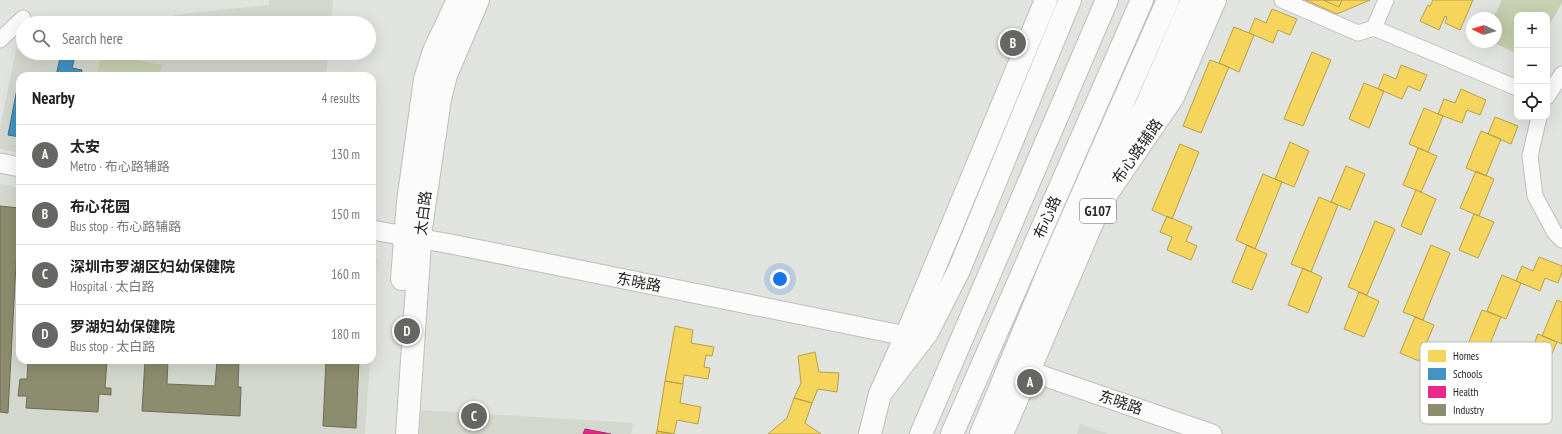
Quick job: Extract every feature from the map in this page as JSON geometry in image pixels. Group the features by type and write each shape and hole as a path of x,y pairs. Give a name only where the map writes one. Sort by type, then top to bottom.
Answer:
{"main road":[{"name":"太白路","path":"407,434 412,237 408,202 425,79 434,51 458,0"},
{"name":"太白路","path":"393,434 412,237 427,183 446,75 478,0"},
{"path":"870,434 880,394 906,336 1046,0"},
{"path":"880,394 927,333 959,270 1070,0"},
{"name":"布心路","path":"921,434 1107,0"},
{"name":"布心路","path":"952,434 1142,0"},
{"path":"981,434 1069,224 1168,0"},
{"path":"1069,224 1100,172 1135,124 1146,106 1192,0"},
{"name":"布心路辅路","path":"1002,434 1093,221 1108,192 1173,97 1215,0"}],"street":[{"path":"1282,0 1358,33 1374,28 1514,87"},
{"path":"1374,28 1386,0"},
{"path":"0,40 16,24"},
{"path":"1550,92 1562,74"},
{"path":"1538,120 1530,156 1535,196 1555,234 1562,240"},
{"path":"0,163 16,166"},
{"name":"东晓路","path":"376,231 906,336"},
{"name":"东晓路","path":"1029,371 1212,434"}],"shaded area":[{"path":"269,0 333,0 332,16 174,16 174,15 269,5"},
{"path":"16,50 16,60 327,60 326,72 16,72 16,152 0,149 0,128"},
{"path":"0,184 16,187 16,364 370,364 365,434 0,434"},
{"path":"421,410 633,423 631,434 419,434"},
{"path":"1080,424 1108,434 1077,434"}],"green space":[{"path":"1502,0 1562,0 1562,3 1550,24 1550,12 1514,12 1514,52 1502,46 1502,12 1496,12"},
{"path":"100,60 137,60 162,65 160,72 98,72"}],"building: Homes":[{"path":"1305,0 1370,0 1337,14"},
{"path":"1323,0 1342,0 1339,7"},
{"path":"1433,0 1473,0 1468,12 1466,12 1466,16 1460,30 1445,23 1447,17 1445,16 1439,30 1420,21 1428,5 1430,6"},
{"path":"1272,9 1297,19 1290,35 1278,30 1273,43 1249,33 1255,18 1266,23"},
{"path":"1234,27 1254,35 1239,72 1219,63"},
{"path":"1312,52 1331,60 1303,126 1284,119"},
{"path":"1210,60 1229,67 1201,133 1183,126"},
{"path":"1401,65 1427,75 1420,91 1408,86 1402,99 1378,89 1384,74 1396,79"},
{"path":"1364,83 1384,91 1369,128 1349,119"},
{"path":"1461,89 1486,100 1480,115 1467,110 1462,123 1438,114 1444,99 1455,103"},
{"path":"1424,108 1443,116 1428,152 1409,144"},
{"path":"1495,117 1518,126 1511,144 1488,134"},
{"path":"1481,131 1501,139 1486,176 1466,168"},
{"path":"1290,142 1309,151 1294,187 1275,179"},
{"path":"1180,144 1199,152 1172,219 1152,210"},
{"path":"1418,148 1437,156 1421,192 1403,185"},
{"path":"1346,166 1365,174 1350,210 1331,202"},
{"path":"1476,171 1494,179 1479,216 1460,208"},
{"path":"1263,174 1282,182 1255,249 1236,240"},
{"path":"1416,190 1436,199 1421,235 1401,226"},
{"path":"1319,197 1338,205 1311,272 1291,264"},
{"path":"1474,214 1494,222 1478,258 1459,250"},
{"path":"1167,216 1192,227 1186,241 1197,246 1191,260 1167,250 1172,237 1160,232"},
{"path":"1375,221 1395,229 1367,295 1348,287"},
{"path":"1247,245 1267,254 1252,290 1232,282"},
{"path":"1431,245 1450,253 1423,320 1403,312"},
{"path":"1539,257 1562,266 1562,272 1558,283 1545,278 1540,291 1516,281 1522,266 1533,271"},
{"path":"1303,268 1322,277 1308,313 1288,305"},
{"path":"1502,275 1521,283 1506,319 1487,311"},
{"path":"1359,292 1379,301 1364,337 1344,329"},
{"path":"1557,300 1562,302 1562,344 1542,336"},
{"path":"1482,310 1501,317 1491,342 1469,342"},
{"path":"1415,317 1434,325 1427,342 1420,342 1419,361 1400,353"},
{"path":"675,326 693,330 691,343 714,347 712,356 706,355 704,367 710,368 708,379 684,375 683,384 665,381"},
{"path":"1538,334 1557,342 1552,354 1552,342 1535,342"},
{"path":"815,352 819,372 839,373 837,392 818,389 812,403 794,398 801,383 798,356"},
{"path":"665,381 683,384 680,403 701,407 698,424 677,420 674,434 657,431"},
{"path":"794,398 812,403 805,423 821,434 768,434 787,418"},
{"path":"657,431 674,434 656,434"}],"building: Schools":[{"path":"59,60 74,60 72,68 82,70 82,72 57,72"},
{"path":"16,94 16,136 8,135"}],"building: Health":[{"path":"585,429 611,434 583,434"}],"building: Industry":[{"path":"0,206 16,208 16,264 8,413 0,412"},
{"path":"28,364 107,364 105,388 111,388 111,395 99,394 98,412 26,408 27,396 18,396 20,379 27,379"},
{"path":"145,364 168,364 167,384 215,386 217,364 239,364 238,387 241,387 240,416 142,411"},
{"path":"326,364 359,364 356,428 323,426"}],"place":[{"name":"布心花园","path":"1013,43"},
{"name":"罗湖妇幼保健院","path":"407,331"},
{"name":"太安","path":"1030,382"},
{"name":"深圳市罗湖区妇幼保健院","path":"474,416"}]}
